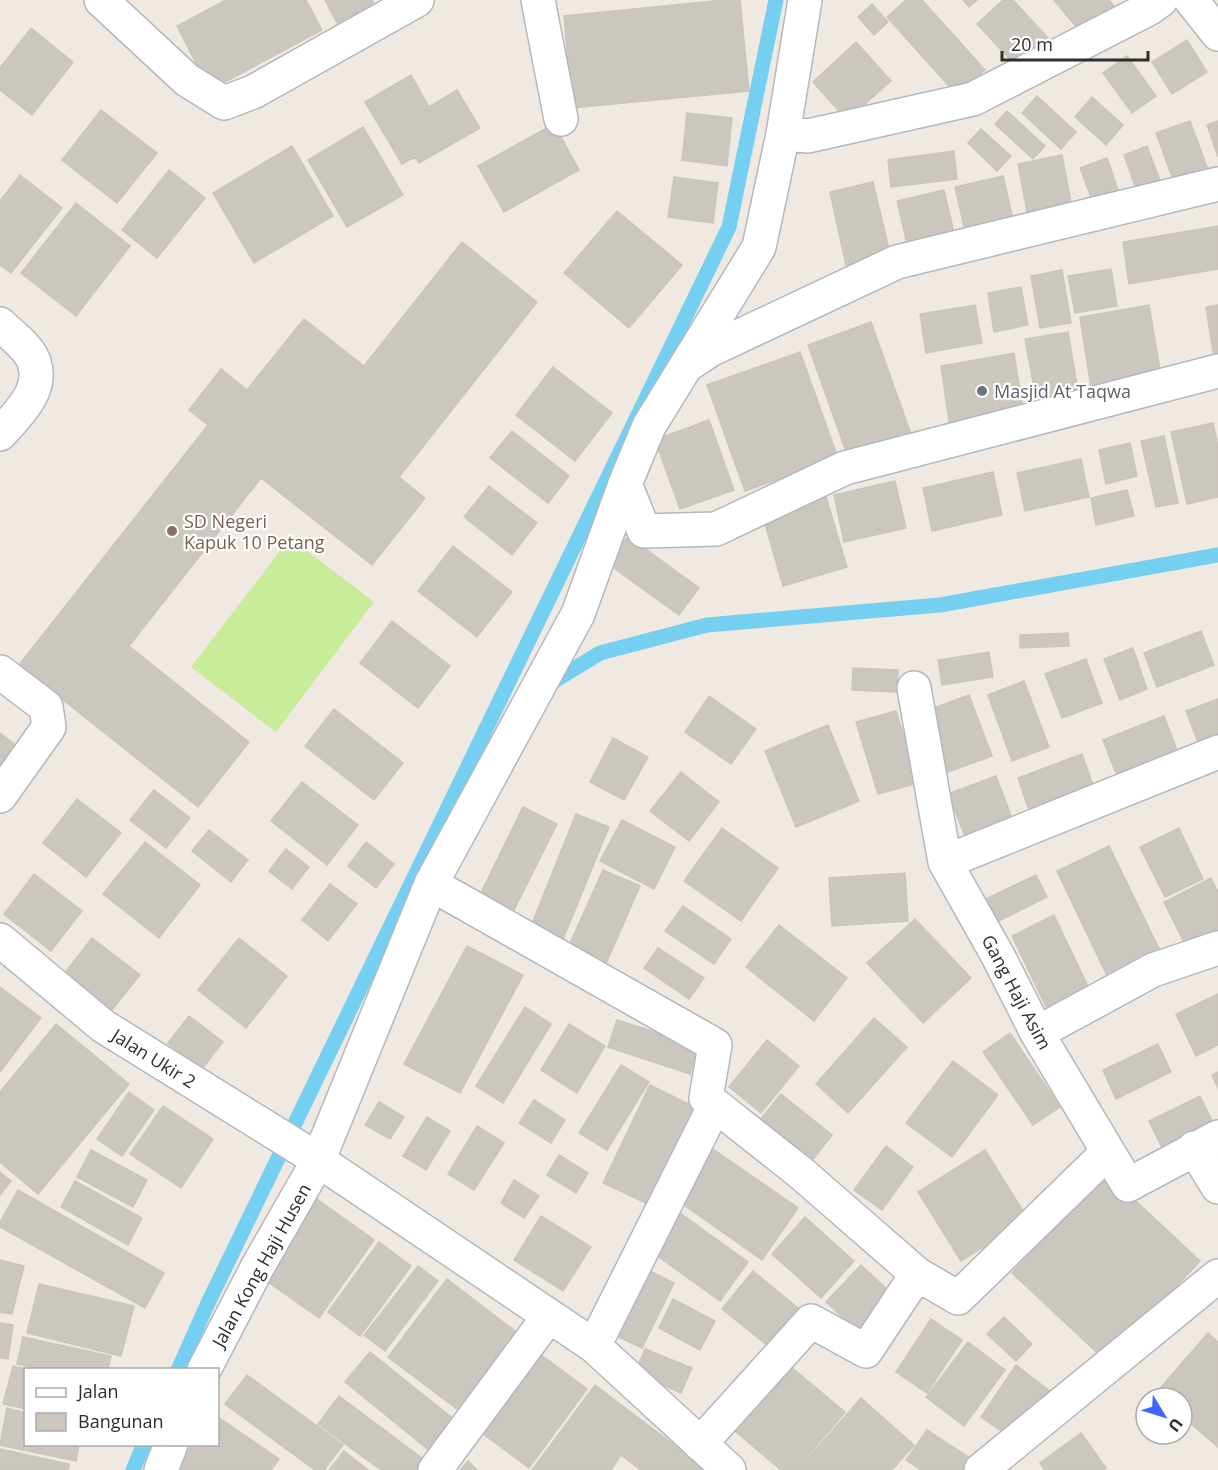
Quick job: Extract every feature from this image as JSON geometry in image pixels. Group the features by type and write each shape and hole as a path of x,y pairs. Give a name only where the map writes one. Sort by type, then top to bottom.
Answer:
{"street":[{"path":"101,0 187,80 224,103 254,92 417,0"},
{"path":"538,0 561,118"},
{"name":"Jalan Kong Haji Husen","path":"205,1368 314,1158 431,884 578,614 625,484 649,426 759,247 783,134 805,0"},
{"path":"783,134 808,136 973,99 1150,8 1161,0"},
{"path":"1191,0 1218,34"},
{"path":"684,368 710,350 897,262 1218,184"},
{"path":"0,324 22,345 34,361 36,379 31,395 19,413 0,434"},
{"path":"625,484 644,531 716,529 845,468 1218,372"},
{"path":"0,672 46,706 48,727 0,796"},
{"name":"Gang Haji Asim","path":"914,688 945,862 998,956 1037,1033 1128,1185 1206,1142"},
{"path":"945,862 1218,752"},
{"path":"431,884 715,1045 706,1098 801,1173 917,1274 958,1298 1108,1152"},
{"name":"Jalan Ukir 2","path":"0,940 104,1026 314,1158 594,1346 729,1470"},
{"path":"1037,1033 1153,970 1218,948"},
{"path":"594,1346 715,1104"},
{"path":"1206,1142 1218,1187"},
{"path":"700,1444 811,1321 866,1351 917,1274"},
{"path":"981,1470 1218,1276"},
{"path":"435,1470 549,1316"},
{"path":"161,1470 170,1446"}],"green space":[{"path":"290,538 374,602 276,732 191,667"}],"building":[{"path":"226,0 306,0 322,30 210,90 177,26"},
{"path":"325,0 372,0 374,4 337,23"},
{"path":"740,0 749,91 572,108 564,16"},
{"path":"906,0 922,0 985,70 957,95 887,17"},
{"path":"963,0 977,0 969,7"},
{"path":"1003,0 1013,0 1048,38 1017,67 977,24"},
{"path":"1054,0 1109,0 1114,6 1082,34"},
{"path":"872,4 888,22 874,35 858,17"},
{"path":"31,28 73,62 32,115 0,90 0,68"},
{"path":"1187,40 1207,72 1172,94 1152,62"},
{"path":"856,42 891,81 847,120 813,82"},
{"path":"1127,56 1156,96 1132,113 1103,73"},
{"path":"411,75 429,107 457,90 480,128 419,163 415,157 402,164 365,102"},
{"path":"1037,96 1076,132 1061,149 1022,113"},
{"path":"1092,97 1123,125 1106,145 1075,117"},
{"path":"101,110 157,153 117,203 62,160"},
{"path":"1007,111 1045,146 1033,159 995,124"},
{"path":"687,113 732,118 727,166 682,160"},
{"path":"1190,121 1210,175 1176,188 1156,133"},
{"path":"1218,121 1218,157 1207,125"},
{"path":"554,124 579,170 504,212 478,166"},
{"path":"363,127 403,195 347,227 308,160"},
{"path":"981,129 1011,156 997,171 968,143"},
{"path":"292,146 333,216 254,263 213,193"},
{"path":"1147,146 1164,191 1140,200 1124,155"},
{"path":"954,151 957,179 891,187 888,160"},
{"path":"1062,155 1073,213 1029,222 1018,164"},
{"path":"1107,158 1121,199 1095,208 1080,168"},
{"path":"169,170 205,198 157,258 122,230"},
{"path":"20,175 62,208 11,273 0,265 0,201"},
{"path":"1003,176 1014,223 966,235 955,187"},
{"path":"674,177 718,183 713,223 668,217"},
{"path":"873,182 890,254 846,265 830,192"},
{"path":"944,190 955,237 908,248 897,201"},
{"path":"76,203 130,246 76,316 21,273"},
{"path":"617,211 682,265 629,328 564,273"},
{"path":"1218,226 1218,269 1129,284 1123,242"},
{"name":"SD Negeri Kapuk 10 Petang","path":"462,242 537,302 399,477 425,498 372,565 261,478 129,646 249,742 198,807 19,665 208,425 189,410 221,369 247,390 304,319 364,366"},
{"path":"1111,269 1117,306 1075,313 1068,276"},
{"path":"1062,270 1071,323 1040,328 1031,276"},
{"path":"1021,287 1028,325 994,332 988,293"},
{"path":"975,305 982,343 926,353 920,314"},
{"path":"1149,305 1162,382 1092,394 1080,317"},
{"path":"1218,305 1218,358 1214,358 1206,307"},
{"path":"871,322 911,434 848,457 808,345"},
{"path":"1068,332 1080,403 1038,409 1025,339"},
{"path":"800,352 838,458 745,491 707,385"},
{"name":"Masjid At Taqwa","path":"1014,353 1024,415 950,428 941,366"},
{"path":"553,367 612,413 575,461 516,415"},
{"path":"709,420 734,490 680,509 655,440"},
{"path":"1213,423 1218,446 1218,497 1187,504 1171,432"},
{"path":"512,431 569,476 548,503 490,458"},
{"path":"1164,436 1178,503 1156,507 1141,441"},
{"path":"1130,443 1137,476 1106,484 1099,450"},
{"path":"1081,459 1089,497 1025,511 1017,473"},
{"path":"993,472 1002,515 932,531 923,488"},
{"path":"895,481 906,528 844,542 834,495"},
{"path":"489,486 537,523 512,555 464,517"},
{"path":"1127,490 1134,516 1096,525 1091,498"},
{"path":"826,497 847,567 783,586 763,517"},
{"path":"628,536 699,588 679,615 607,563"},
{"path":"453,546 512,592 477,637 418,591"},
{"path":"392,621 450,666 418,708 360,663"},
{"path":"1201,631 1214,665 1157,687 1144,653"},
{"path":"1068,633 1069,646 1020,648 1020,635"},
{"path":"1133,648 1147,689 1120,700 1104,659"},
{"path":"989,652 993,677 942,685 938,660"},
{"path":"1086,659 1102,703 1062,718 1045,674"},
{"path":"853,668 898,670 897,692 852,690"},
{"path":"1024,681 1049,747 1012,761 988,695"},
{"path":"969,695 992,756 945,773 923,712"},
{"path":"709,696 756,729 731,764 685,732"},
{"path":"1218,699 1218,747 1202,753 1186,711"},
{"path":"334,709 403,763 374,800 305,746"},
{"path":"896,711 918,783 878,794 856,722"},
{"path":"1164,716 1180,758 1119,781 1103,740"},
{"path":"828,725 859,801 796,827 765,751"},
{"path":"0,733 23,751 0,780"},
{"path":"613,738 648,757 624,800 590,782"},
{"path":"1082,754 1093,785 1029,810 1018,778"},
{"path":"681,772 719,802 689,841 650,811"},
{"path":"996,776 1014,823 967,841 948,794"},
{"path":"302,782 358,825 327,865 271,821"},
{"path":"154,790 190,818 166,848 130,820"},
{"path":"77,799 121,833 86,877 43,843"},
{"path":"523,807 557,824 511,916 478,899"},
{"path":"576,814 609,827 561,944 529,931"},
{"path":"622,820 675,847 654,889 600,861"},
{"path":"722,828 778,868 741,921 684,881"},
{"path":"1179,828 1203,879 1165,897 1140,847"},
{"path":"209,830 248,860 231,882 192,851"},
{"path":"145,842 200,885 159,938 103,894"},
{"path":"366,842 394,864 376,888 348,866"},
{"path":"1109,846 1164,959 1111,984 1057,871"},
{"path":"286,849 309,867 292,889 269,871"},
{"path":"603,870 640,886 605,966 567,950"},
{"path":"905,873 908,921 832,926 829,878"},
{"path":"34,874 82,911 51,951 4,914"},
{"path":"1036,875 1047,897 987,927 975,904"},
{"path":"1211,878 1218,892 1218,937 1189,952 1164,902"},
{"path":"330,884 357,904 328,941 302,920"},
{"path":"683,906 731,939 714,964 665,931"},
{"path":"1054,915 1091,993 1049,1013 1012,936"},
{"path":"915,919 971,978 923,1023 867,963"},
{"path":"779,925 847,978 814,1021 746,967"},
{"path":"92,938 140,975 107,1016 60,979"},
{"path":"239,938 287,976 246,1028 198,990"},
{"path":"467,946 523,975 460,1093 404,1064"},
{"path":"658,948 704,978 689,999 644,968"},
{"path":"0,987 41,1018 0,1072"},
{"path":"1218,994 1218,1045 1196,1056 1176,1014"},
{"path":"525,1007 551,1024 503,1103 476,1086"},
{"path":"189,1016 223,1042 202,1069 168,1043"},
{"path":"874,1018 907,1047 848,1113 816,1084"},
{"path":"617,1020 699,1046 690,1074 608,1047"},
{"path":"56,1024 129,1084 38,1194 0,1162 0,1092"},
{"path":"569,1024 605,1046 577,1093 541,1070"},
{"path":"1010,1033 1060,1107 1033,1125 983,1052"},
{"path":"767,1040 799,1066 761,1113 729,1087"},
{"path":"1158,1044 1171,1072 1116,1099 1103,1070"},
{"path":"953,1061 998,1095 952,1157 906,1123"},
{"path":"621,1065 649,1082 607,1150 579,1133"},
{"path":"1218,1072 1218,1088 1212,1075"},
{"path":"650,1085 699,1109 652,1206 603,1183"},
{"path":"129,1092 154,1110 122,1156 97,1139"},
{"path":"781,1094 832,1135 811,1162 759,1121"},
{"path":"1200,1096 1217,1131 1166,1156 1149,1121"},
{"path":"534,1100 565,1120 551,1143 519,1123"},
{"path":"379,1102 404,1117 390,1139 365,1125"},
{"path":"163,1106 213,1139 181,1188 130,1154"},
{"path":"427,1117 450,1131 426,1170 403,1156"},
{"path":"477,1126 504,1143 474,1190 448,1174"},
{"path":"886,1146 913,1167 882,1210 854,1190"},
{"path":"713,1149 798,1208 762,1260 677,1200"},
{"path":"91,1150 147,1180 133,1207 77,1177"},
{"path":"985,1150 1028,1219 961,1261 918,1192"},
{"path":"559,1155 588,1173 576,1193 547,1175"},
{"path":"0,1172 11,1181 0,1195"},
{"path":"1106,1173 1200,1261 1107,1362 1012,1273"},
{"path":"514,1180 539,1196 524,1218 501,1203"},
{"path":"75,1181 142,1218 128,1245 61,1207"},
{"path":"18,1190 164,1273 145,1308 0,1227 0,1222"},
{"path":"317,1199 374,1240 319,1318 261,1277"},
{"path":"680,1213 748,1262 720,1301 652,1252"},
{"path":"541,1216 591,1247 563,1291 514,1260"},
{"path":"805,1217 854,1261 821,1298 772,1254"},
{"path":"379,1242 411,1266 360,1336 328,1312"},
{"path":"0,1260 24,1266 12,1314 0,1312"},
{"path":"861,1265 894,1296 859,1333 826,1302"},
{"path":"418,1266 438,1281 385,1351 364,1335"},
{"path":"640,1266 674,1283 642,1348 608,1332"},
{"path":"753,1271 809,1317 778,1354 722,1309"},
{"path":"447,1279 523,1337 465,1415 388,1357"},
{"path":"39,1284 134,1306 121,1356 27,1333"},
{"path":"673,1299 715,1321 700,1350 659,1328"},
{"path":"1004,1317 1032,1344 1016,1361 987,1334"},
{"path":"931,1319 962,1340 927,1393 896,1372"},
{"path":"0,1323 13,1325 8,1359 0,1358"},
{"path":"1208,1333 1218,1342 1218,1447 1194,1426 1194,1386 1162,1386"},
{"path":"23,1337 111,1356 108,1368 33,1368 17,1364"},
{"path":"968,1342 1005,1370 964,1426 926,1397"},
{"path":"645,1349 692,1368 681,1393 635,1373"},
{"path":"370,1352 461,1425 436,1456 345,1382"},
{"path":"540,1354 587,1389 529,1468 482,1433"},
{"path":"784,1361 845,1412 796,1470 781,1470 729,1426"},
{"path":"1016,1365 1051,1392 1013,1439 981,1417"},
{"path":"13,1366 24,1369 24,1409 3,1404"},
{"path":"247,1375 343,1445 324,1470 315,1470 225,1404"},
{"path":"595,1385 707,1470 641,1470 621,1455 611,1470 532,1470"},
{"path":"339,1396 427,1462 421,1470 381,1470 318,1424"},
{"path":"861,1398 914,1445 892,1470 798,1470"},
{"path":"7,1408 24,1412 24,1446 79,1446 76,1461 0,1445"},
{"path":"219,1418 279,1459 271,1470 183,1470 177,1466 191,1446 219,1446"},
{"path":"927,1430 973,1460 966,1470 921,1470 906,1460"},
{"path":"1081,1433 1106,1468 1103,1470 1045,1470 1040,1463"},
{"path":"0,1449 69,1464 68,1470 0,1470"},
{"path":"344,1451 368,1470 329,1470"},
{"path":"468,1461 477,1470 460,1470"}],"waterway":[{"path":"179,1368 208,1303 729,227 776,0"},
{"path":"546,686 600,653 707,625 940,605 1218,555"},
{"path":"133,1470 143,1446"}],"place":[{"name":"Masjid At Taqwa","path":"982,391"},
{"name":"SD Negeri Kapuk 10 Petang","path":"172,531"}]}
